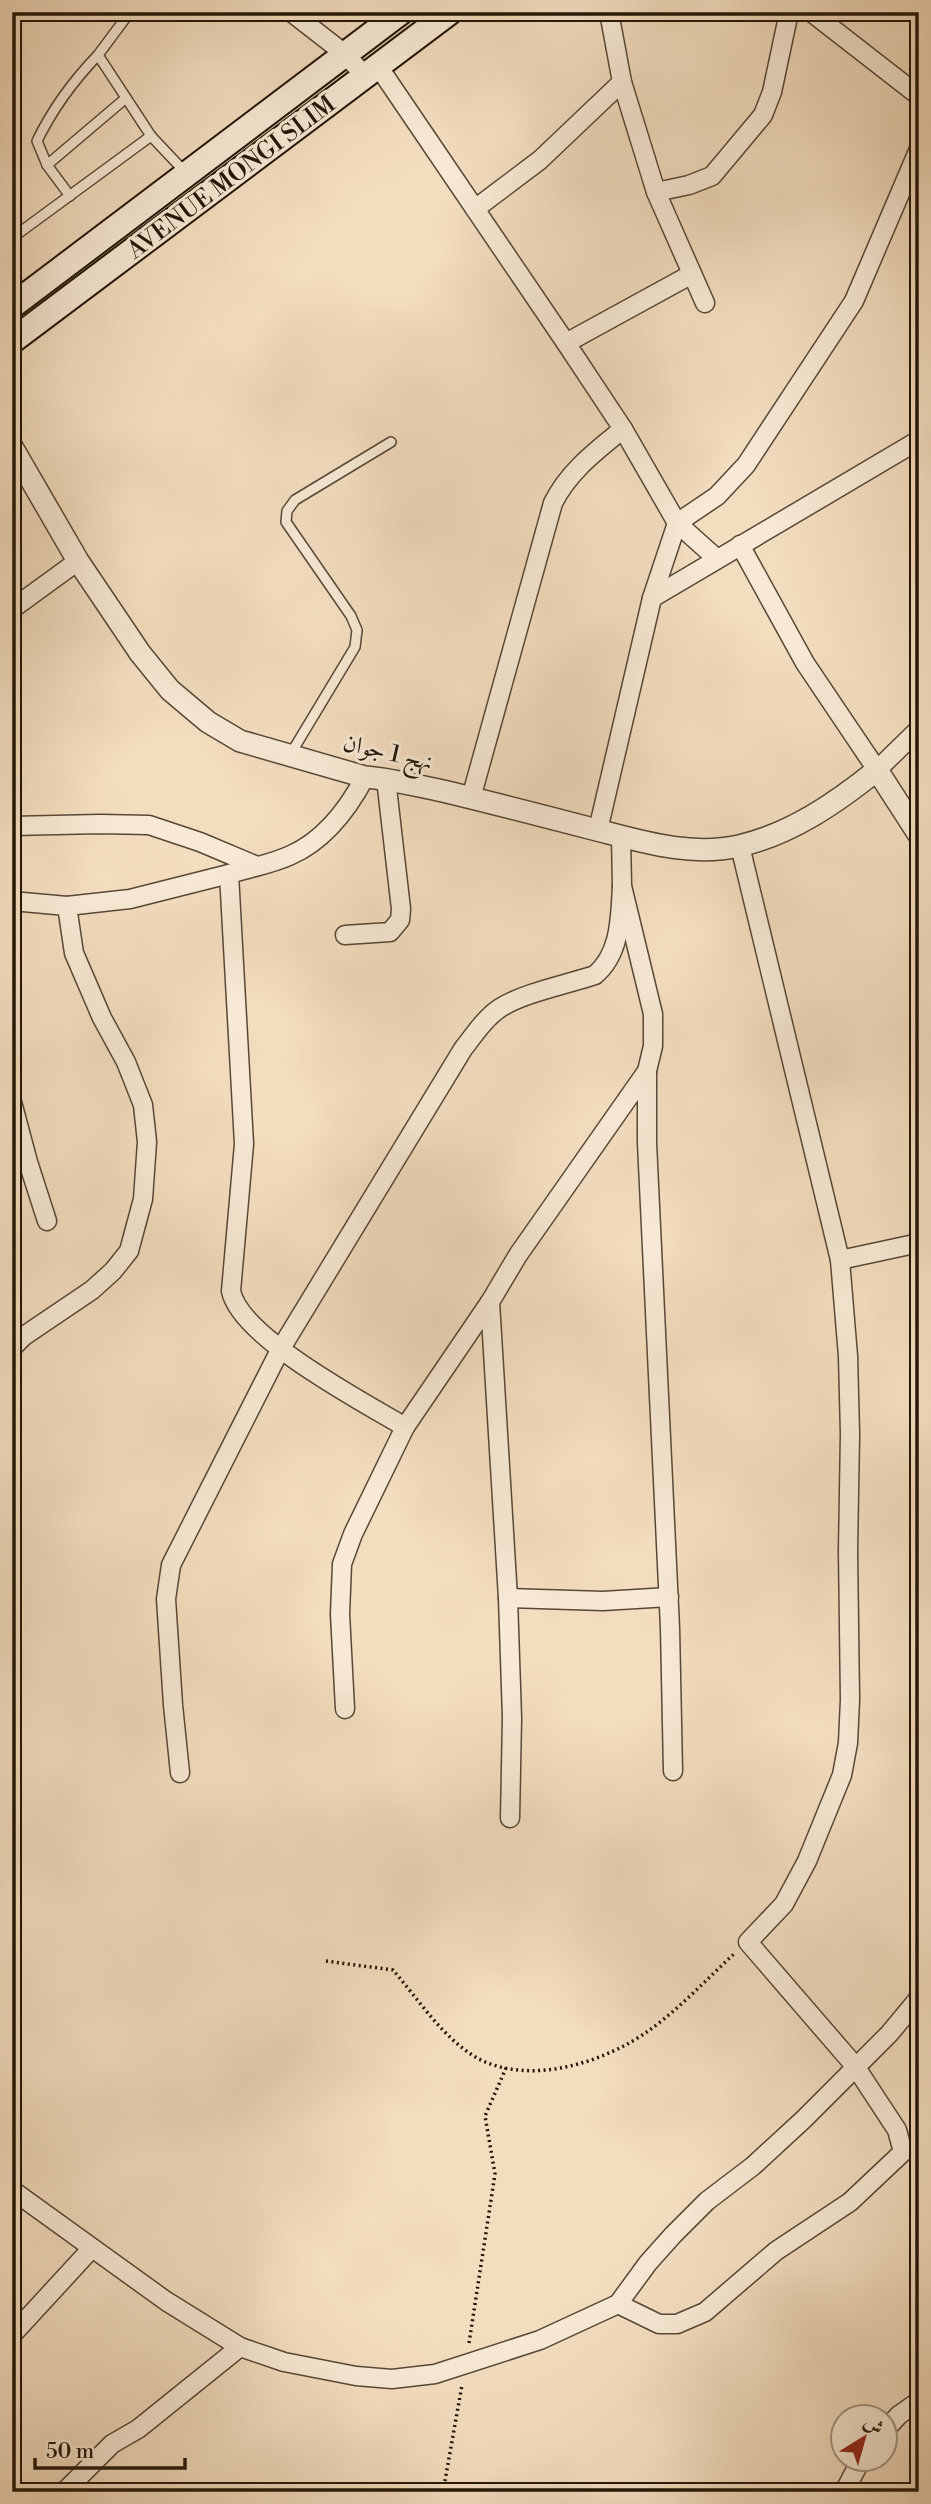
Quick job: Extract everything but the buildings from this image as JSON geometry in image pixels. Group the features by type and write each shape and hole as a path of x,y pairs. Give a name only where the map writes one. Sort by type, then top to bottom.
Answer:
{"main road":[{"name":"AVENUE MONGI SLIM","path":"12,306 401,12"},
{"name":"AVENUE MONGI SLIM","path":"12,341 450,12"}],"street":[{"path":"291,12 345,54 372,71 475,209 566,343 622,429 677,523 716,558"},
{"path":"609,12 622,82 656,192 705,303"},
{"path":"656,192 689,185 712,176 763,115 772,92 789,12"},
{"path":"811,12 919,96"},
{"path":"475,209 540,160 622,82"},
{"path":"598,830 652,598 677,523 717,496 746,465 854,301 919,149"},
{"path":"566,343 692,274"},
{"path":"471,798 553,503 561,486 572,474 622,429"},
{"path":"652,598 919,440"},
{"name":"نهج 1 جوان","path":"12,447 78,561 140,653 170,690 208,722 240,741 376,778 471,798 621,837 689,850 740,846 791,827 837,802 877,770"},
{"path":"740,545 805,663 919,835"},
{"path":"12,609 78,561"},
{"path":"877,770 919,729"},
{"path":"12,901 67,906 130,899 291,855 324,834 376,778"},
{"path":"345,935 390,932 400,920 401,909 376,778"},
{"path":"12,826 149,825 200,842 257,866"},
{"path":"180,1773 166,1599 171,1565 280,1350 463,1049 487,1019 500,1008 516,1000 595,975 609,961 619,923 622,886 621,837"},
{"path":"618,2304 659,2324 677,2324 705,2312 776,2251 850,2202 904,2152 897,2130 855,2066 748,1942 784,1904 807,1861 842,1775 848,1743 850,1421 840,1260 740,846"},
{"path":"229,874 244,1144 231,1291 236,1307 280,1350 405,1427"},
{"path":"622,886 653,1014 653,1046 647,1071 647,1143 669,1597 673,1771"},
{"path":"12,1348 24,1336 92,1290 113,1272 129,1251 144,1199 147,1142 143,1105 74,953 67,906"},
{"path":"345,1709 340,1614 342,1563 353,1534 405,1427 490,1302 518,1255 647,1071"},
{"path":"12,1102 20,1164 47,1221"},
{"path":"840,1260 919,1243"},
{"path":"490,1302 508,1598 512,1718 510,1818"},
{"path":"508,1598 603,1601 669,1597"},
{"path":"12,2190 196,2321 240,2347 284,2362 356,2376 392,2379 435,2374 540,2340 618,2304 673,2235 707,2201 753,2166 804,2119 889,2034 919,1998"},
{"path":"12,2335 92,2248"},
{"path":"64,2492 76,2477 112,2444 138,2430 240,2347"},
{"path":"900,2414 919,2401"},
{"path":"844,2492 855,2472"}],"lane":[{"path":"70,196 47,165 37,141 62,95 130,12"},
{"path":"97,55 151,136 187,174"},
{"path":"47,165 126,98"},
{"path":"12,238 151,136"},
{"path":"290,755 355,647 357,630 351,616 286,522 287,511 295,500 391,442"}],"path":[{"path":"326,1961 393,1970 450,2037 479,2059 506,2068 546,2071 618,2049 652,2028 748,1942"},
{"path":"443,2492 466,2365 495,2174 485,2116 506,2068"}]}
